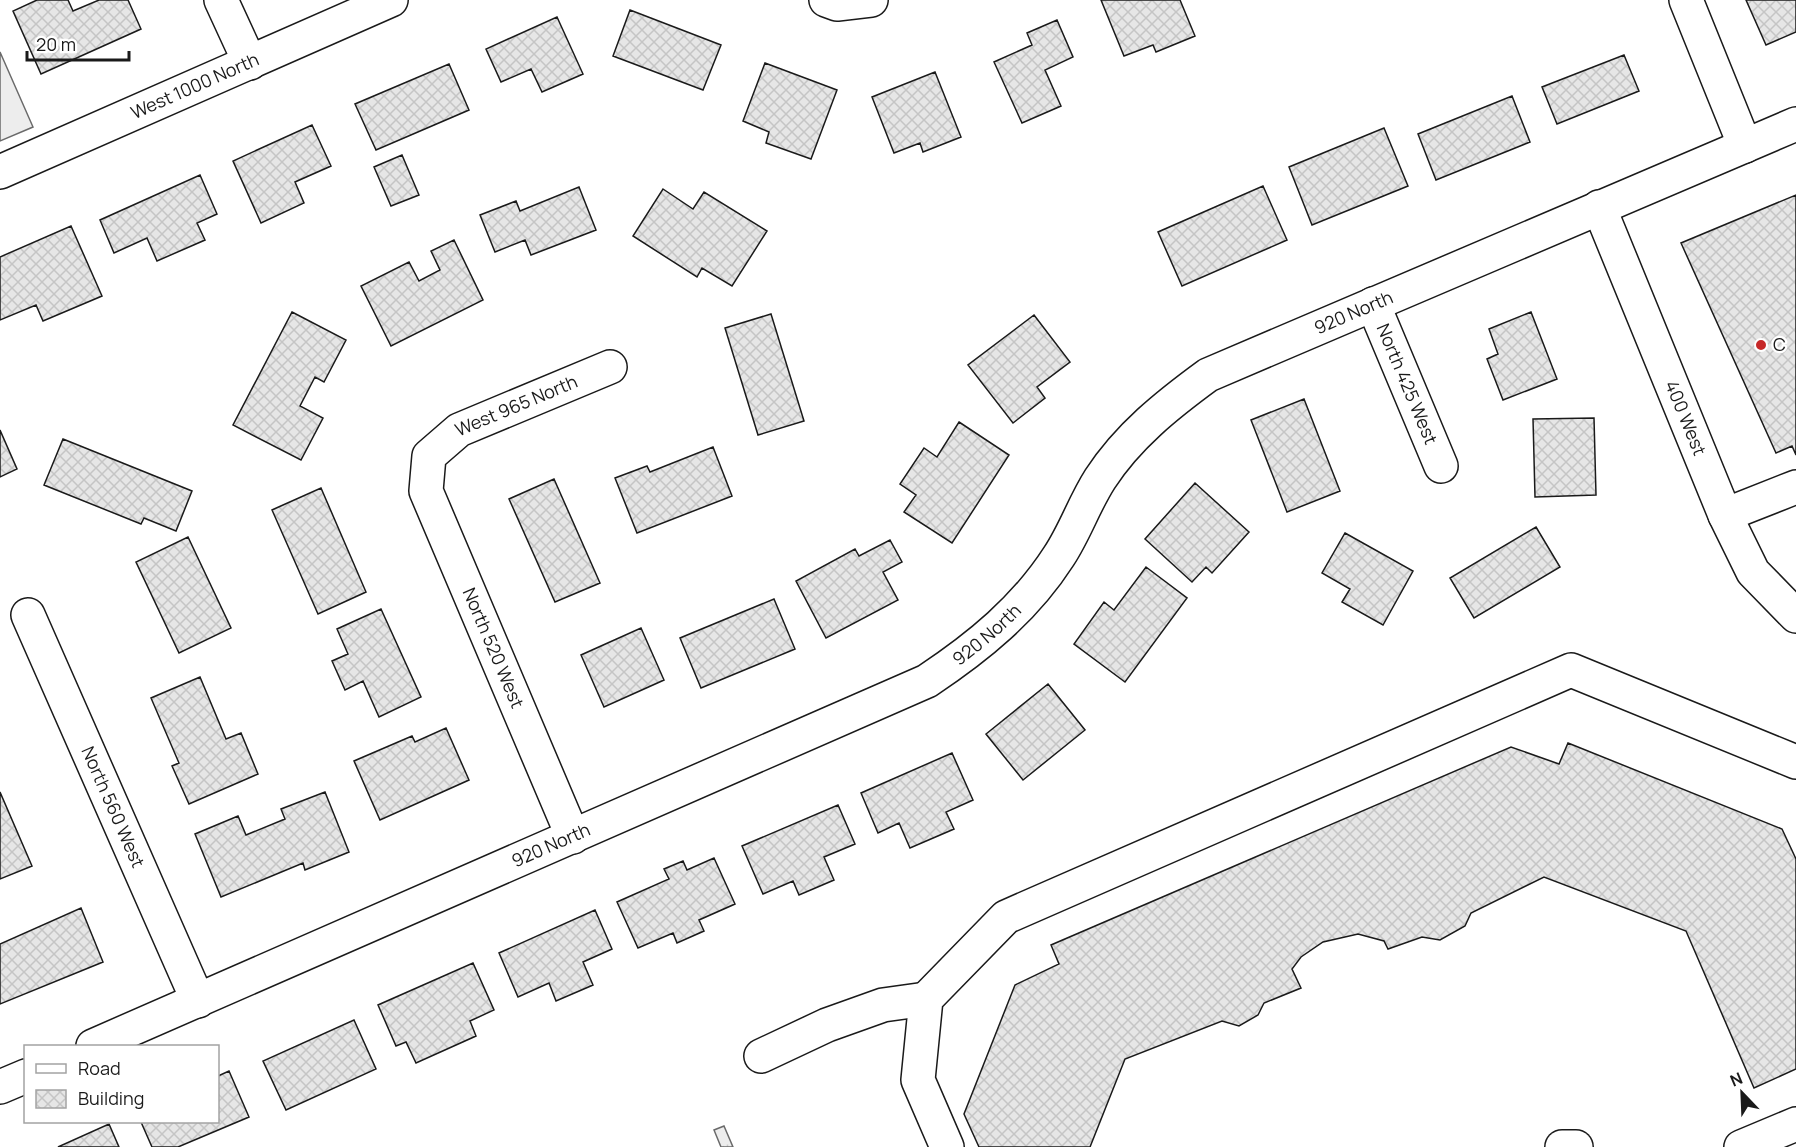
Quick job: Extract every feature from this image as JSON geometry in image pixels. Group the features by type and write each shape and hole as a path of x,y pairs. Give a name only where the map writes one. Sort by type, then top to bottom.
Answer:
{"street":[{"path":"221,0 250,63"},
{"name":"West 1000 North","path":"0,172 391,0"},
{"path":"826,0 837,4 871,0"},
{"path":"1686,0 1745,146"},
{"name":"920 North","path":"98,1045 927,681 971,652 1014,613 1059,557 1100,480 1128,443 1166,406 1208,375 1796,124"},
{"name":"400 West","path":"1599,207 1725,515 1753,572 1796,616"},
{"name":"North 425 West","path":"1373,304 1441,466"},
{"name":"West 965 North","path":"429,456 459,430 610,367"},
{"name":"North 520 West","path":"429,456 426,491 573,837"},
{"path":"1725,515 1796,487"},
{"name":"North 560 West","path":"28,615 198,1001"},
{"path":"761,1056 827,1025 883,1005 926,999 1006,917 1571,670 1796,762"},
{"path":"926,999 918,1080 947,1147"},
{"path":"0,1087 24,1077"},
{"path":"1741,1147 1796,1124"},
{"path":"1562,1147 1576,1147"}],"green space":[{"path":"724,1126 733,1147 721,1147 714,1130"}],"shaded area":[{"path":"0,52 33,127 0,141"}],"building":[{"path":"37,0 68,0 73,11 99,0 128,0 141,29 41,74 13,11"},
{"path":"1101,0 1180,0 1195,36 1156,52 1153,45 1124,56"},
{"path":"1746,0 1796,0 1796,32 1766,45"},
{"path":"630,10 721,45 703,90 613,56"},
{"path":"557,17 583,74 542,92 531,69 501,82 486,49"},
{"path":"1057,20 1073,57 1045,70 1061,106 1022,123 994,62 1032,45 1027,33"},
{"path":"1624,55 1639,91 1557,124 1542,87"},
{"path":"765,63 837,90 811,159 766,143 769,132 743,121"},
{"path":"449,64 469,110 376,150 355,104"},
{"path":"935,72 961,137 923,152 920,143 894,153 872,97"},
{"path":"1512,96 1530,142 1436,180 1418,134"},
{"path":"312,125 331,166 295,182 304,203 261,223 233,161"},
{"path":"1384,128 1408,186 1312,225 1289,167"},
{"path":"402,155 419,195 391,206 374,167"},
{"path":"200,175 217,214 197,223 205,240 157,261 147,238 114,253 100,220"},
{"path":"1263,186 1287,240 1182,286 1158,232"},
{"path":"579,187 596,230 531,255 525,240 495,252 480,215 516,201 520,211"},
{"path":"663,189 693,209 704,192 767,231 732,286 702,268 697,277 633,236"},
{"name":"C","path":"1796,195 1796,455 1792,446 1776,453 1681,243"},
{"path":"71,226 102,296 43,321 36,305 0,320 0,257"},
{"path":"454,240 483,300 391,346 361,286 409,262 419,281 440,270 431,251"},
{"path":"292,312 346,340 324,382 315,377 300,406 323,418 301,460 233,425"},
{"path":"1531,312 1557,379 1503,400 1487,359 1498,354 1489,329"},
{"path":"771,314 804,421 758,435 725,328"},
{"path":"1034,315 1070,362 1037,387 1045,398 1013,423 968,365"},
{"path":"1304,399 1340,491 1287,512 1251,420"},
{"path":"1594,418 1596,495 1535,497 1533,419"},
{"path":"959,422 1009,455 952,543 904,512 916,495 900,484 924,448 937,457"},
{"path":"0,430 17,469 0,477"},
{"path":"63,439 192,491 176,531 144,518 141,524 44,485"},
{"path":"713,447 732,496 637,533 615,478 647,466 650,472"},
{"path":"554,479 600,583 555,602 509,499"},
{"path":"1195,483 1249,532 1212,573 1206,567 1192,582 1145,539"},
{"path":"321,488 366,592 318,614 272,510"},
{"path":"1536,527 1560,567 1474,618 1450,578"},
{"path":"1345,533 1413,571 1383,625 1342,602 1350,589 1322,573"},
{"path":"188,537 231,628 179,653 136,562"},
{"path":"890,540 902,562 883,572 898,600 826,638 796,581 855,549 859,556"},
{"path":"1146,567 1187,598 1125,682 1074,644 1104,602 1114,610"},
{"path":"774,599 795,649 701,688 680,638"},
{"path":"381,609 421,697 379,717 363,681 345,690 332,661 348,654 337,629"},
{"path":"641,628 664,680 604,707 581,655"},
{"path":"200,677 226,739 241,733 258,774 189,804 172,766 179,763 151,698"},
{"path":"1048,684 1085,730 1023,780 986,734"},
{"path":"446,728 469,780 380,820 354,761 412,736 415,742"},
{"path":"1568,743 1782,829 1796,859 1796,1069 1754,1088 1686,931 1544,877 1471,913 1465,926 1440,940 1422,937 1388,949 1384,941 1358,934 1323,942 1301,957 1292,969 1301,988 1264,1003 1258,1015 1239,1026 1222,1021 1125,1059 1090,1147 979,1147 964,1114 1015,985 1059,964 1051,945 1511,747 1559,764"},
{"path":"952,753 973,800 946,812 954,829 910,848 899,823 878,833 861,793"},
{"path":"0,792 32,866 0,879"},
{"path":"325,792 349,852 305,870 303,863 221,897 195,834 238,816 246,835 285,819 281,809"},
{"path":"838,805 855,844 824,857 834,880 799,895 793,881 763,894 742,846"},
{"path":"714,858 735,904 699,920 704,931 677,943 673,933 638,948 617,902 669,879 664,869 683,861 687,870"},
{"path":"81,908 103,962 0,1004 0,944"},
{"path":"595,910 612,949 583,962 593,985 556,1001 549,983 518,997 499,953"},
{"path":"473,963 494,1010 470,1021 476,1036 416,1063 406,1042 396,1046 378,1005"},
{"path":"354,1020 376,1069 286,1110 263,1061"},
{"path":"229,1071 249,1117 178,1147 152,1147 141,1123 219,1123 219,1076"},
{"path":"109,1124 119,1147 58,1147"}],"place":[{"name":"C","path":"1761,345"}]}
